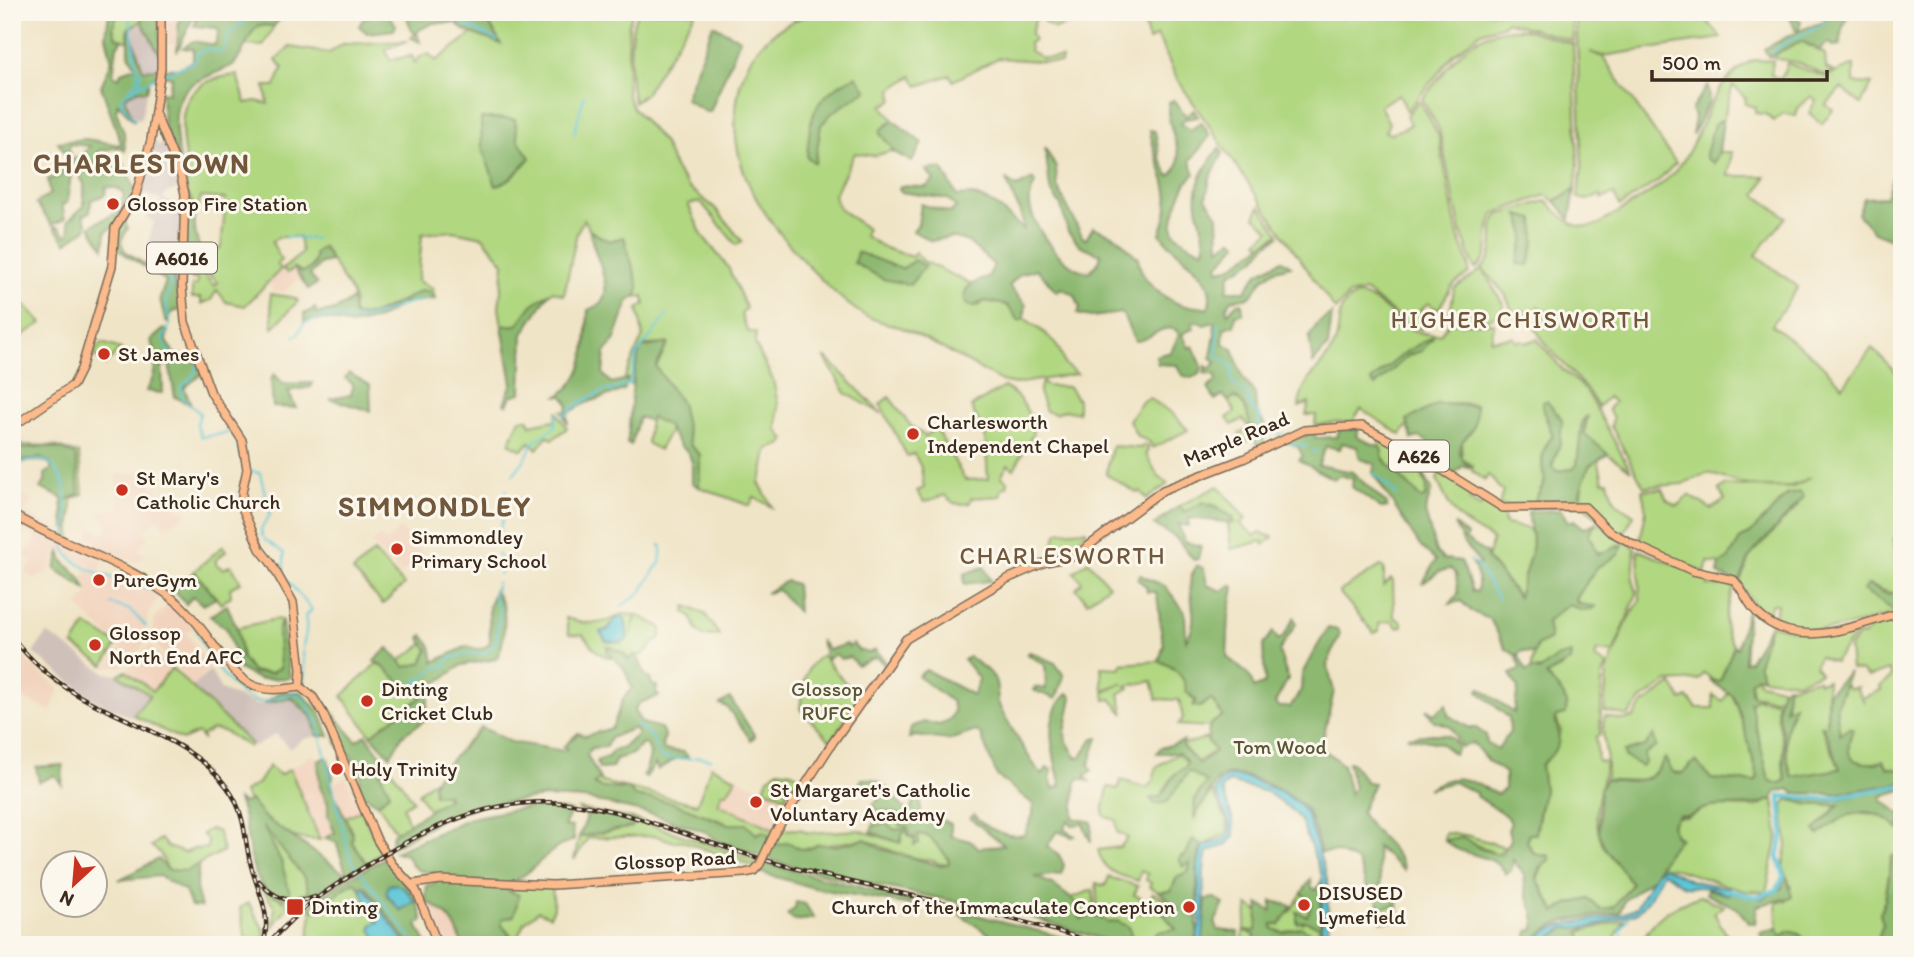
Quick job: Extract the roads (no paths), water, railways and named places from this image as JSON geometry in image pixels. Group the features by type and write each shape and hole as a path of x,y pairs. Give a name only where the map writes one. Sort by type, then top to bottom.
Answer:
{"main road":[{"path":"12,427 72,385 85,357 112,266 114,231 136,194 156,115 161,73 161,12"},
{"name":"A6016","path":"156,115 183,183 183,312 214,399 238,431 247,470 242,493 243,510 260,550 271,563 293,602 301,669 300,687"},
{"name":"Marple Road","path":"1046,562 1075,556 1134,510 1171,486 1306,429 1362,426 1428,461 1498,507 1527,510 1583,507 1609,531 1637,546 1693,571 1734,580 1744,599 1758,614 1787,629 1829,634 1902,612"},
{"path":"12,514 64,543 139,576 177,602 194,617 246,682 267,689 300,687 313,697 328,723 347,775 384,853 412,884 438,945"},
{"name":"Glossop Road","path":"412,884 440,880 553,886 677,876 722,876 757,869 775,832 833,742 906,639 991,587 1046,562"}],"water":[{"path":"625,618 628,639 622,643 606,641 600,632 608,630 615,619"},
{"path":"1229,776 1246,778 1280,791 1298,803 1307,814 1327,879 1329,945 1322,944 1322,876 1301,821 1294,812 1267,792 1229,782 1222,789 1233,820 1234,836 1226,845 1207,852 1204,875 1204,933 1202,945 1196,945 1200,922 1198,863 1203,847 1229,834 1229,823 1215,791 1219,782"},
{"path":"1663,867 1692,881 1730,888 1727,894 1712,888 1684,886 1663,872 1649,899 1637,913 1592,927 1564,928 1540,945 1531,945 1553,928 1623,914 1636,908 1656,872"},
{"path":"396,884 406,890 415,902 400,910 386,893 389,885"},
{"path":"363,886 407,945 380,945 371,929 372,924 379,922 369,911 361,888"}],"waterway":[{"path":"129,12 138,79 120,101 135,120"},
{"path":"163,74 194,62 198,53 210,48 217,52 223,51 229,33 259,12"},
{"path":"439,12 498,41"},
{"path":"1772,54 1787,42 1819,26 1833,12"},
{"path":"134,91 141,82 141,70"},
{"path":"131,90 158,76"},
{"path":"574,134 584,95"},
{"path":"286,237 315,239"},
{"path":"152,252 158,255 171,284 166,303 170,325 163,339 165,345 175,356 196,360"},
{"path":"309,322 329,317 363,318 426,300"},
{"path":"563,412 565,415 578,404 607,389 611,391 630,383 637,354 668,314"},
{"path":"294,336 298,335 303,324 307,322"},
{"path":"1218,324 1216,355 1231,365 1233,384 1248,394 1248,403 1261,418 1256,428 1285,435"},
{"path":"198,365 191,379 181,387 182,398 200,413 197,425 201,437 234,432 244,469"},
{"path":"513,475 527,456 532,443 554,428 557,414"},
{"path":"1287,440 1293,445 1308,446"},
{"path":"1313,450 1317,452"},
{"path":"12,463 43,460 52,465 58,473 66,495 65,539"},
{"path":"249,471 260,473 270,515 261,529 262,536"},
{"path":"1374,473 1398,496"},
{"path":"498,506 507,490"},
{"path":"498,537 504,514 499,509"},
{"path":"264,539 284,553 284,576 312,610 305,616 303,685"},
{"path":"64,545 68,555 91,570 161,595"},
{"path":"654,570 660,563 662,546 659,545"},
{"path":"497,553 504,567 499,574"},
{"path":"1470,560 1478,566 1498,599"},
{"path":"622,606 641,592 654,571"},
{"path":"417,693 416,680 420,683 422,677 439,666 444,667 449,658 482,654 495,646 500,612 494,597 497,582"},
{"path":"164,598 179,609"},
{"path":"111,604 130,610 146,626"},
{"path":"196,628 221,672 249,699 264,702 289,694 301,695 317,721 350,858 416,945"},
{"path":"636,725 652,737 657,752"},
{"path":"657,754 663,758 691,759"},
{"path":"698,757 711,759"},
{"path":"1724,890 1756,897 1777,890 1784,875 1778,857 1783,832 1780,796 1826,799 1902,786"},
{"path":"1627,945 1629,936 1625,939 1620,931 1629,918"}],"railway":[{"path":"12,637 41,668 67,688 185,749 221,780 235,800 243,823 250,862 265,913 266,933 263,945"},
{"path":"268,945 307,906 384,855 445,824 498,807 547,802 593,807 639,818 798,869 989,913 1102,945"},
{"path":"259,881 284,899 315,897"}],"place":[{"name":"Glossop Fire Station","path":"113,204"},
{"name":"St James","path":"104,354"},
{"name":"Charlesworth Independent Chapel","path":"913,434"},
{"name":"St Mary's Catholic Church","path":"122,490"},
{"name":"Simmondley Primary School","path":"397,549"},
{"name":"PureGym","path":"99,580"},
{"name":"Glossop North End AFC","path":"95,645"},
{"name":"Dinting Cricket Club","path":"367,701"},
{"name":"Holy Trinity","path":"337,769"},
{"name":"St Margaret's Catholic Voluntary Academy","path":"756,802"},
{"name":"DISUSED Lymefield","path":"1304,905"},
{"name":"Dinting","path":"295,907"},
{"name":"Church of the Immaculate Conception","path":"1189,907"}],"district":[{"name":"CHARLESTOWN","path":"142,163"},
{"name":"HIGHER CHISWORTH","path":"1521,320"},
{"name":"SIMMONDLEY","path":"435,506"},
{"name":"CHARLESWORTH","path":"1063,556"}],"park label":[{"name":"Glossop RUFC","path":"827,701"},
{"name":"Tom Wood","path":"1280,747"}]}
